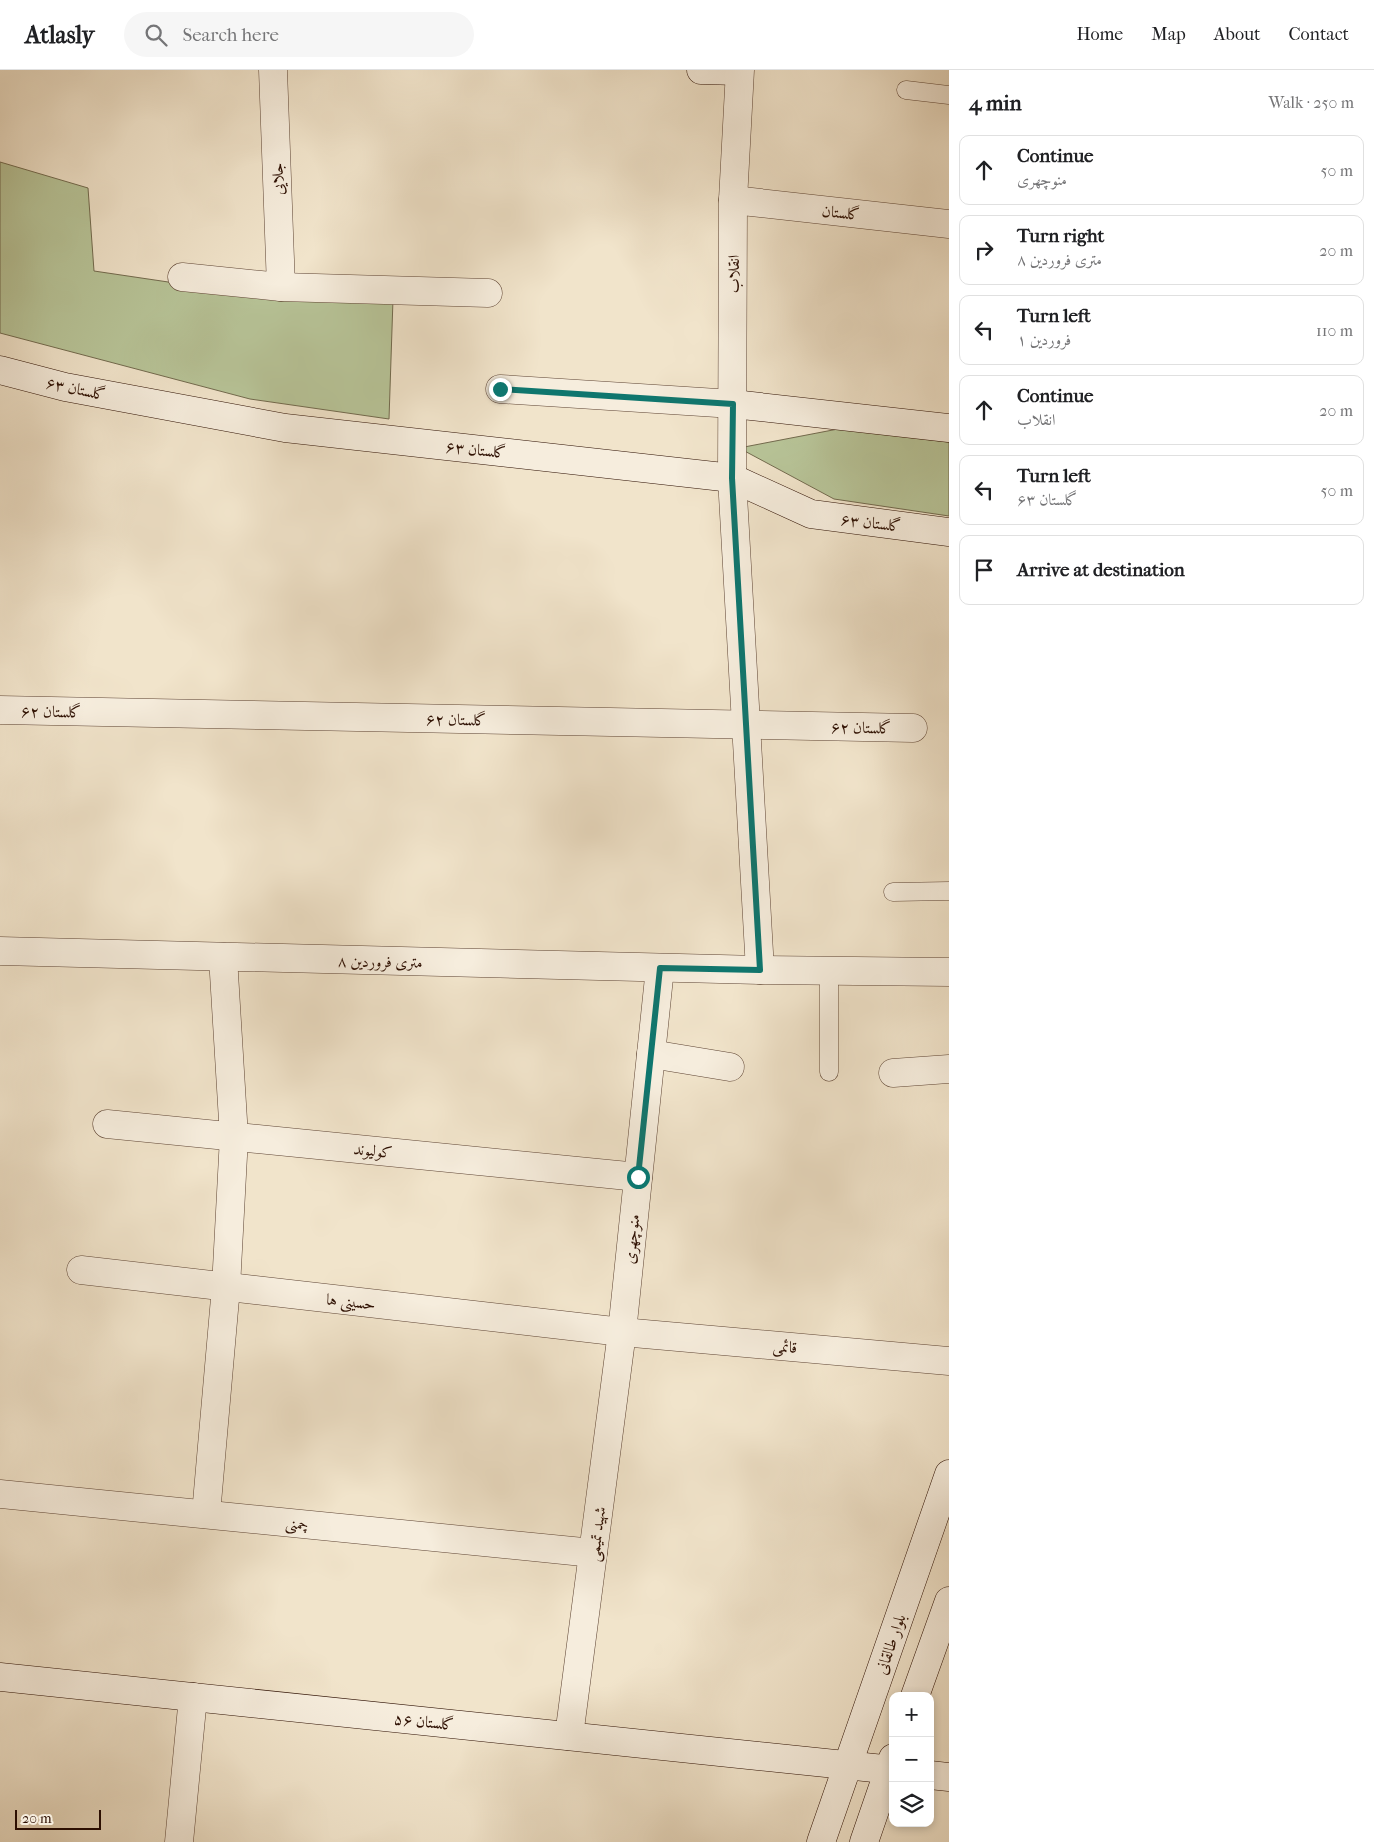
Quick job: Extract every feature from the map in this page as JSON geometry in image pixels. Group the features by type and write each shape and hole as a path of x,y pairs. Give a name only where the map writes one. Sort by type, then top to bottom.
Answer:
{"street":[{"name":"جلایی","path":"273,70 281,287"},
{"path":"701,70 739,71"},
{"name":"انقلاب","path":"739,71 733,200 732,478 760,970"},
{"name":"گلستان","path":"733,200 949,224"},
{"path":"182,277 281,287 488,293"},
{"name":"گلستان ۶۳","path":"0,370 65,387 285,428 732,478 811,514 949,532"},
{"path":"500,389 733,404 949,428"},
{"name":"گلستان ۶۲","path":"0,710 912,728"},
{"name":"۸ متری فروردین","path":"0,951 660,968 949,972"},
{"path":"206,1514 226,1287 234,1136 223,957"},
{"name":"منوچهری","path":"622,1332 660,968"},
{"path":"651,1054 730,1067"},
{"path":"893,1073 949,1069"},
{"name":"کولیوند","path":"107,1124 638,1177"},
{"name":"حسینی ها","path":"81,1270 622,1332"},
{"name":"قائمی","path":"622,1332 949,1361"},
{"name":"شهید تمیمی","path":"569,1736 622,1332"},
{"name":"بلوار طالقانی","path":"821,1842 949,1474"},
{"name":"چمنی","path":"0,1494 593,1553"},
{"path":"916,1692 949,1601"},
{"name":"گلستان ۵۶","path":"0,1677 849,1765 889,1766"},
{"path":"179,1842 193,1697"},
{"path":"864,1842 889,1772"},
{"path":"934,1775 949,1777"}],"lane":[{"path":"906,90 949,95"},
{"path":"893,892 949,891"},
{"path":"829,971 829,1072"}],"green space":[{"path":"0,162 88,188 94,271 256,295 393,299 389,419 250,399 0,333"},
{"path":"838,429 949,442 949,516 834,499 739,448"}],"route":[{"path":"500,389 733,404 732,478 760,970 660,968 638,1177"}]}
